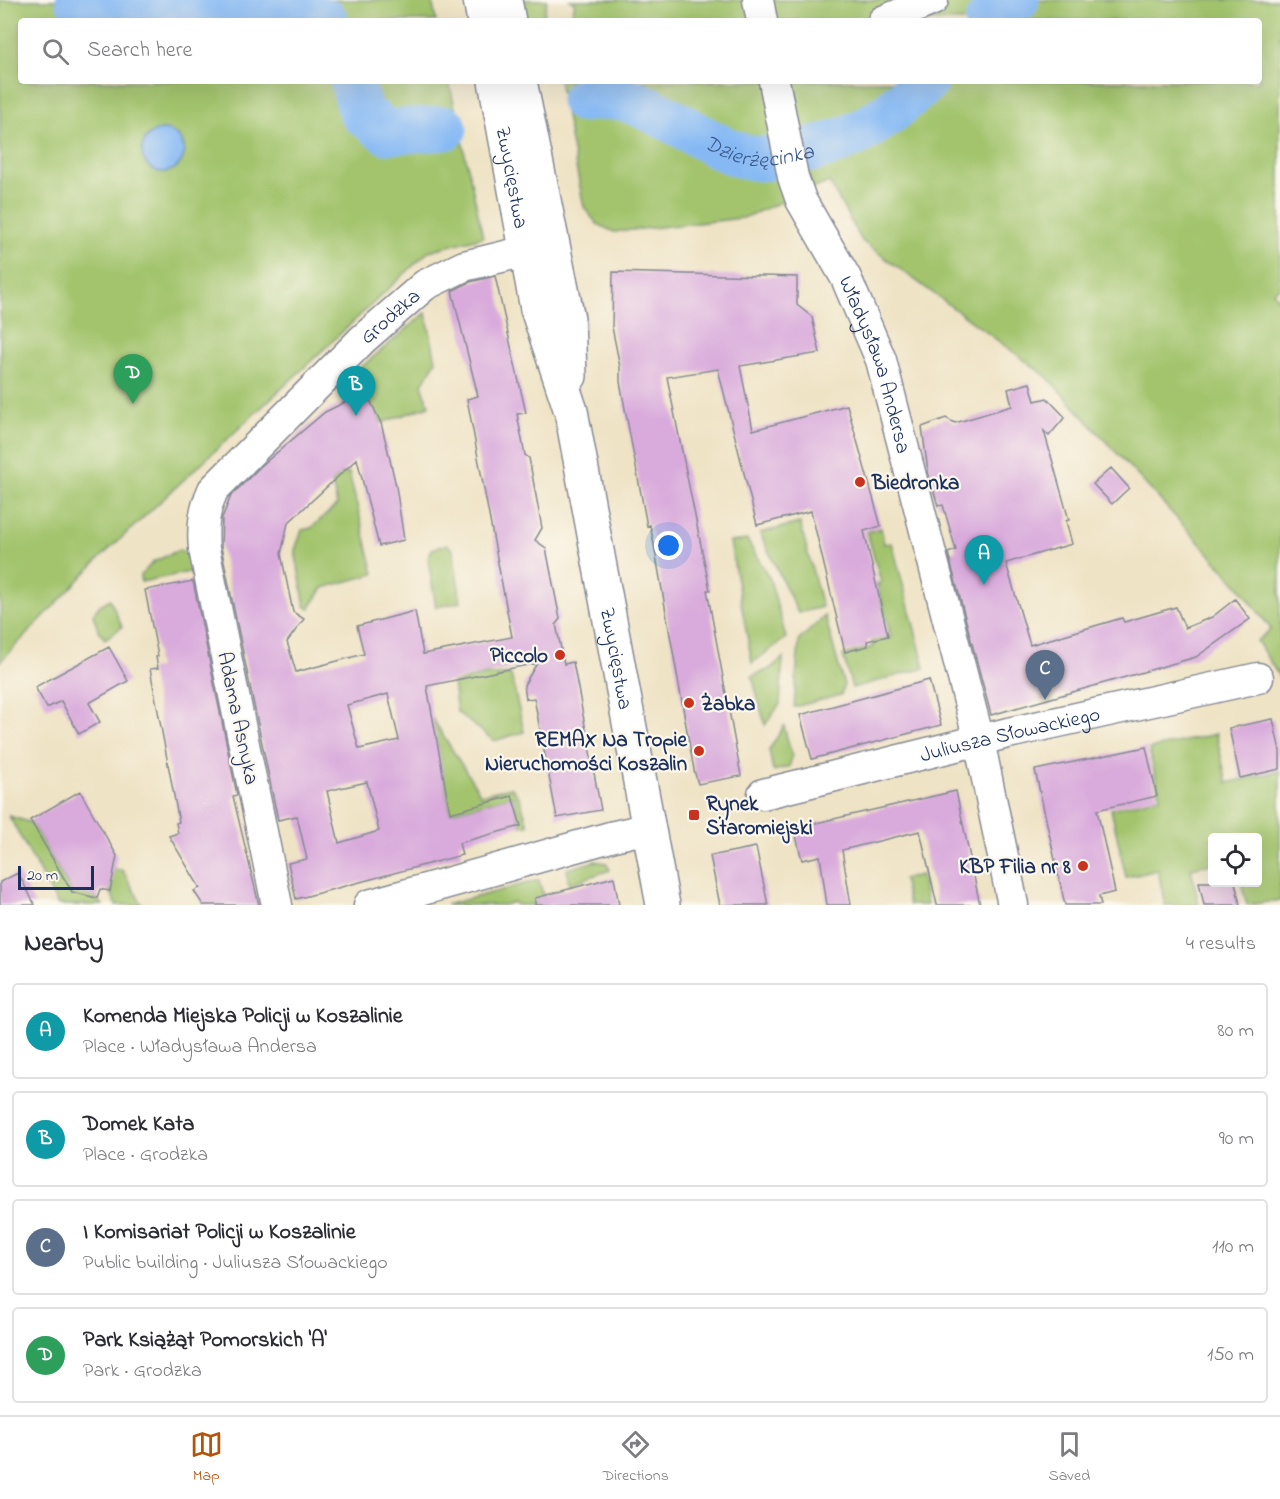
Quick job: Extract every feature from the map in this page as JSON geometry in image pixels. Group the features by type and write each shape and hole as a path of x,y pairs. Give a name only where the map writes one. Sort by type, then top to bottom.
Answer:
{"street":[{"path":"480,0 483,18"},
{"path":"505,0 508,18"},
{"path":"758,0 761,18"},
{"path":"891,18 933,0"},
{"name":"Zwycięstwa","path":"496,84 539,247 568,319 571,411 663,905"},
{"name":"Zwycięstwa","path":"520,84 539,247"},
{"name":"Władysława Andersa","path":"775,84 793,177 801,200 858,303 881,360 979,740 1013,905"},
{"name":"Grodzka","path":"202,531 205,508 213,490 363,339 403,303 425,285 464,266 539,247"},
{"name":"Adama Asnyka","path":"202,531 277,905"},
{"name":"Juliusza Słowackiego","path":"763,794 979,740 1258,678"},
{"path":"369,905 649,828"}],"green space":[{"path":"0,0 432,0 435,18 18,18 18,84 450,84 483,237 429,251 101,557 0,662"},
{"path":"516,0 547,0 544,18 519,18"},
{"path":"570,0 1280,0 1280,287 1273,292 1280,301 1280,678 1257,641 1271,629 1239,586 1046,376 862,241 829,182 743,218 614,232 597,224 584,207 560,84 1262,84 1262,18 571,18 575,3"},
{"path":"426,313 436,361 422,384 429,406 381,423 354,373"},
{"path":"349,473 374,574 323,588 309,609 305,606 295,550 302,530 311,528 337,505 332,482 340,474"},
{"path":"800,523 822,607 798,613 760,533"},
{"path":"881,528 884,544 892,543 925,668 852,688 843,655 873,647 872,642 891,637 877,584 881,582 867,532"},
{"path":"747,540 770,579 786,638 752,663 730,542"},
{"path":"447,544 453,550 461,602 436,607 428,559 432,549"},
{"path":"179,550 187,553 194,571 141,582 141,575 153,562"},
{"path":"110,599 122,627 105,639 98,630 93,614 100,605"},
{"path":"825,616 844,685 841,695 794,707 799,640"},
{"path":"783,658 780,704 765,725 752,676 768,670"},
{"path":"487,675 511,675 524,732 494,741 457,712 453,683"},
{"path":"432,718 481,795 511,787 520,799 528,825 521,826 512,796 450,813"},
{"path":"784,726 792,757 789,767 773,771 769,750"},
{"path":"1216,734 1227,783 1280,771 1280,900 1247,905 1242,887 1262,887 1262,833 1208,833 1208,865 1191,868 1199,905 1165,905 1158,870 1126,877 1111,809 1160,797 1149,749"},
{"path":"9,816 32,823 73,894 90,884 96,898 103,905 58,905"},
{"path":"595,861 606,863 610,870 569,884 567,869"},
{"path":"116,869 123,871 142,905 116,905 110,890 101,878"},
{"path":"921,875 927,905 909,905 903,879"},
{"path":"539,880 546,905 516,905 514,902 504,905 446,905"}],"water":[{"path":"163,130 178,136 184,151 178,166 163,172 148,166 142,151 148,136"}],"building":[{"path":"613,272 797,277 797,305 812,317 820,353 740,366 753,430 847,405 881,526 864,531 888,636 867,641 868,646 845,652 811,511 757,525 718,369 667,377 710,590 707,590 741,776 698,784 694,770 653,539 650,525 647,526 620,382 620,367 612,327"},
{"path":"495,276 526,413 517,414 525,455 529,458 542,528 535,540 546,548 560,619 556,624 564,664 573,662 601,810 557,818 534,698 526,699 524,685 537,663 427,686 450,813 512,796 521,826 459,843 462,855 296,899 288,863 307,859 297,816 278,820 221,547 222,518 231,496 261,466 325,412 366,392 381,423 396,486 404,540 379,546 357,459 288,523 281,554 293,612 304,619 287,642 296,672 364,654 357,626 415,611 423,654 512,637 467,399 478,396 452,291 470,282","holes":["388,694 399,740 359,749 347,705","367,782 379,831 339,843 327,791"]},
{"path":"1030,383 1035,401 1047,398 1065,417 1049,436 1044,431 1069,520 1066,521 1072,544 1006,563 1030,645 1122,618 1124,622 1176,607 1185,628 1212,617 1235,599 1250,619 1196,657 991,715 948,553 956,550 943,505 938,506 928,472 922,427 946,418 955,423 1012,406 1008,389"},
{"path":"1111,468 1129,488 1112,504 1093,484"},
{"path":"193,581 237,795 233,796 259,905 203,905 194,891 200,888 169,836 178,833 176,823 179,822 150,669 158,668 156,657 158,656 145,590"},
{"path":"109,647 128,681 89,703 100,722 79,734 61,701 47,708 35,687"},
{"path":"929,680 941,725 812,759 800,715"},
{"path":"1273,719 1280,751 1280,769 1240,778 1229,728"},
{"path":"1146,747 1157,796 1097,810 1115,892 1099,896 1101,905 1065,905 1035,770"},
{"path":"80,791 117,856 110,891 100,889 97,898 72,892 30,820"},
{"path":"956,791 980,905 937,905 920,831 842,850 851,905 827,905 820,856 802,860 794,828"},
{"path":"756,847 768,905 720,905 710,856"},
{"path":"18,873 35,905 0,905 0,882"},
{"path":"614,877 619,905 535,905 535,898"},
{"path":"1199,882 1208,882 1208,887 1236,887 1240,905 1204,905"}],"waterway":[{"name":"Dzierżęcinka","path":"78,0 143,9 314,18"},
{"name":"Dzierżęcinka","path":"990,18 998,10 1017,0"},
{"name":"Dzierżęcinka","path":"353,84 361,112 387,132 445,128"},
{"name":"Dzierżęcinka","path":"583,100 611,98 632,101 729,151 747,157 764,159 814,149 850,137 880,120 923,84"}],"place":[{"name":"Park Książąt Pomorskich 'A'","path":"133,404"},
{"name":"Domek Kata","path":"356,416"},
{"name":"Biedronka","path":"860,482"},
{"name":"Komenda Miejska Policji w Koszalinie","path":"984,585"},
{"name":"Piccolo","path":"560,655"},
{"name":"I Komisariat Policji w Koszalinie","path":"1045,700"},
{"name":"Żabka","path":"689,703"},
{"name":"REMAX Na Tropie Nieruchomości Koszalin","path":"699,751"},
{"name":"Rynek Staromiejski","path":"694,815"},
{"name":"KBP Filia nr 8","path":"1083,866"}]}
